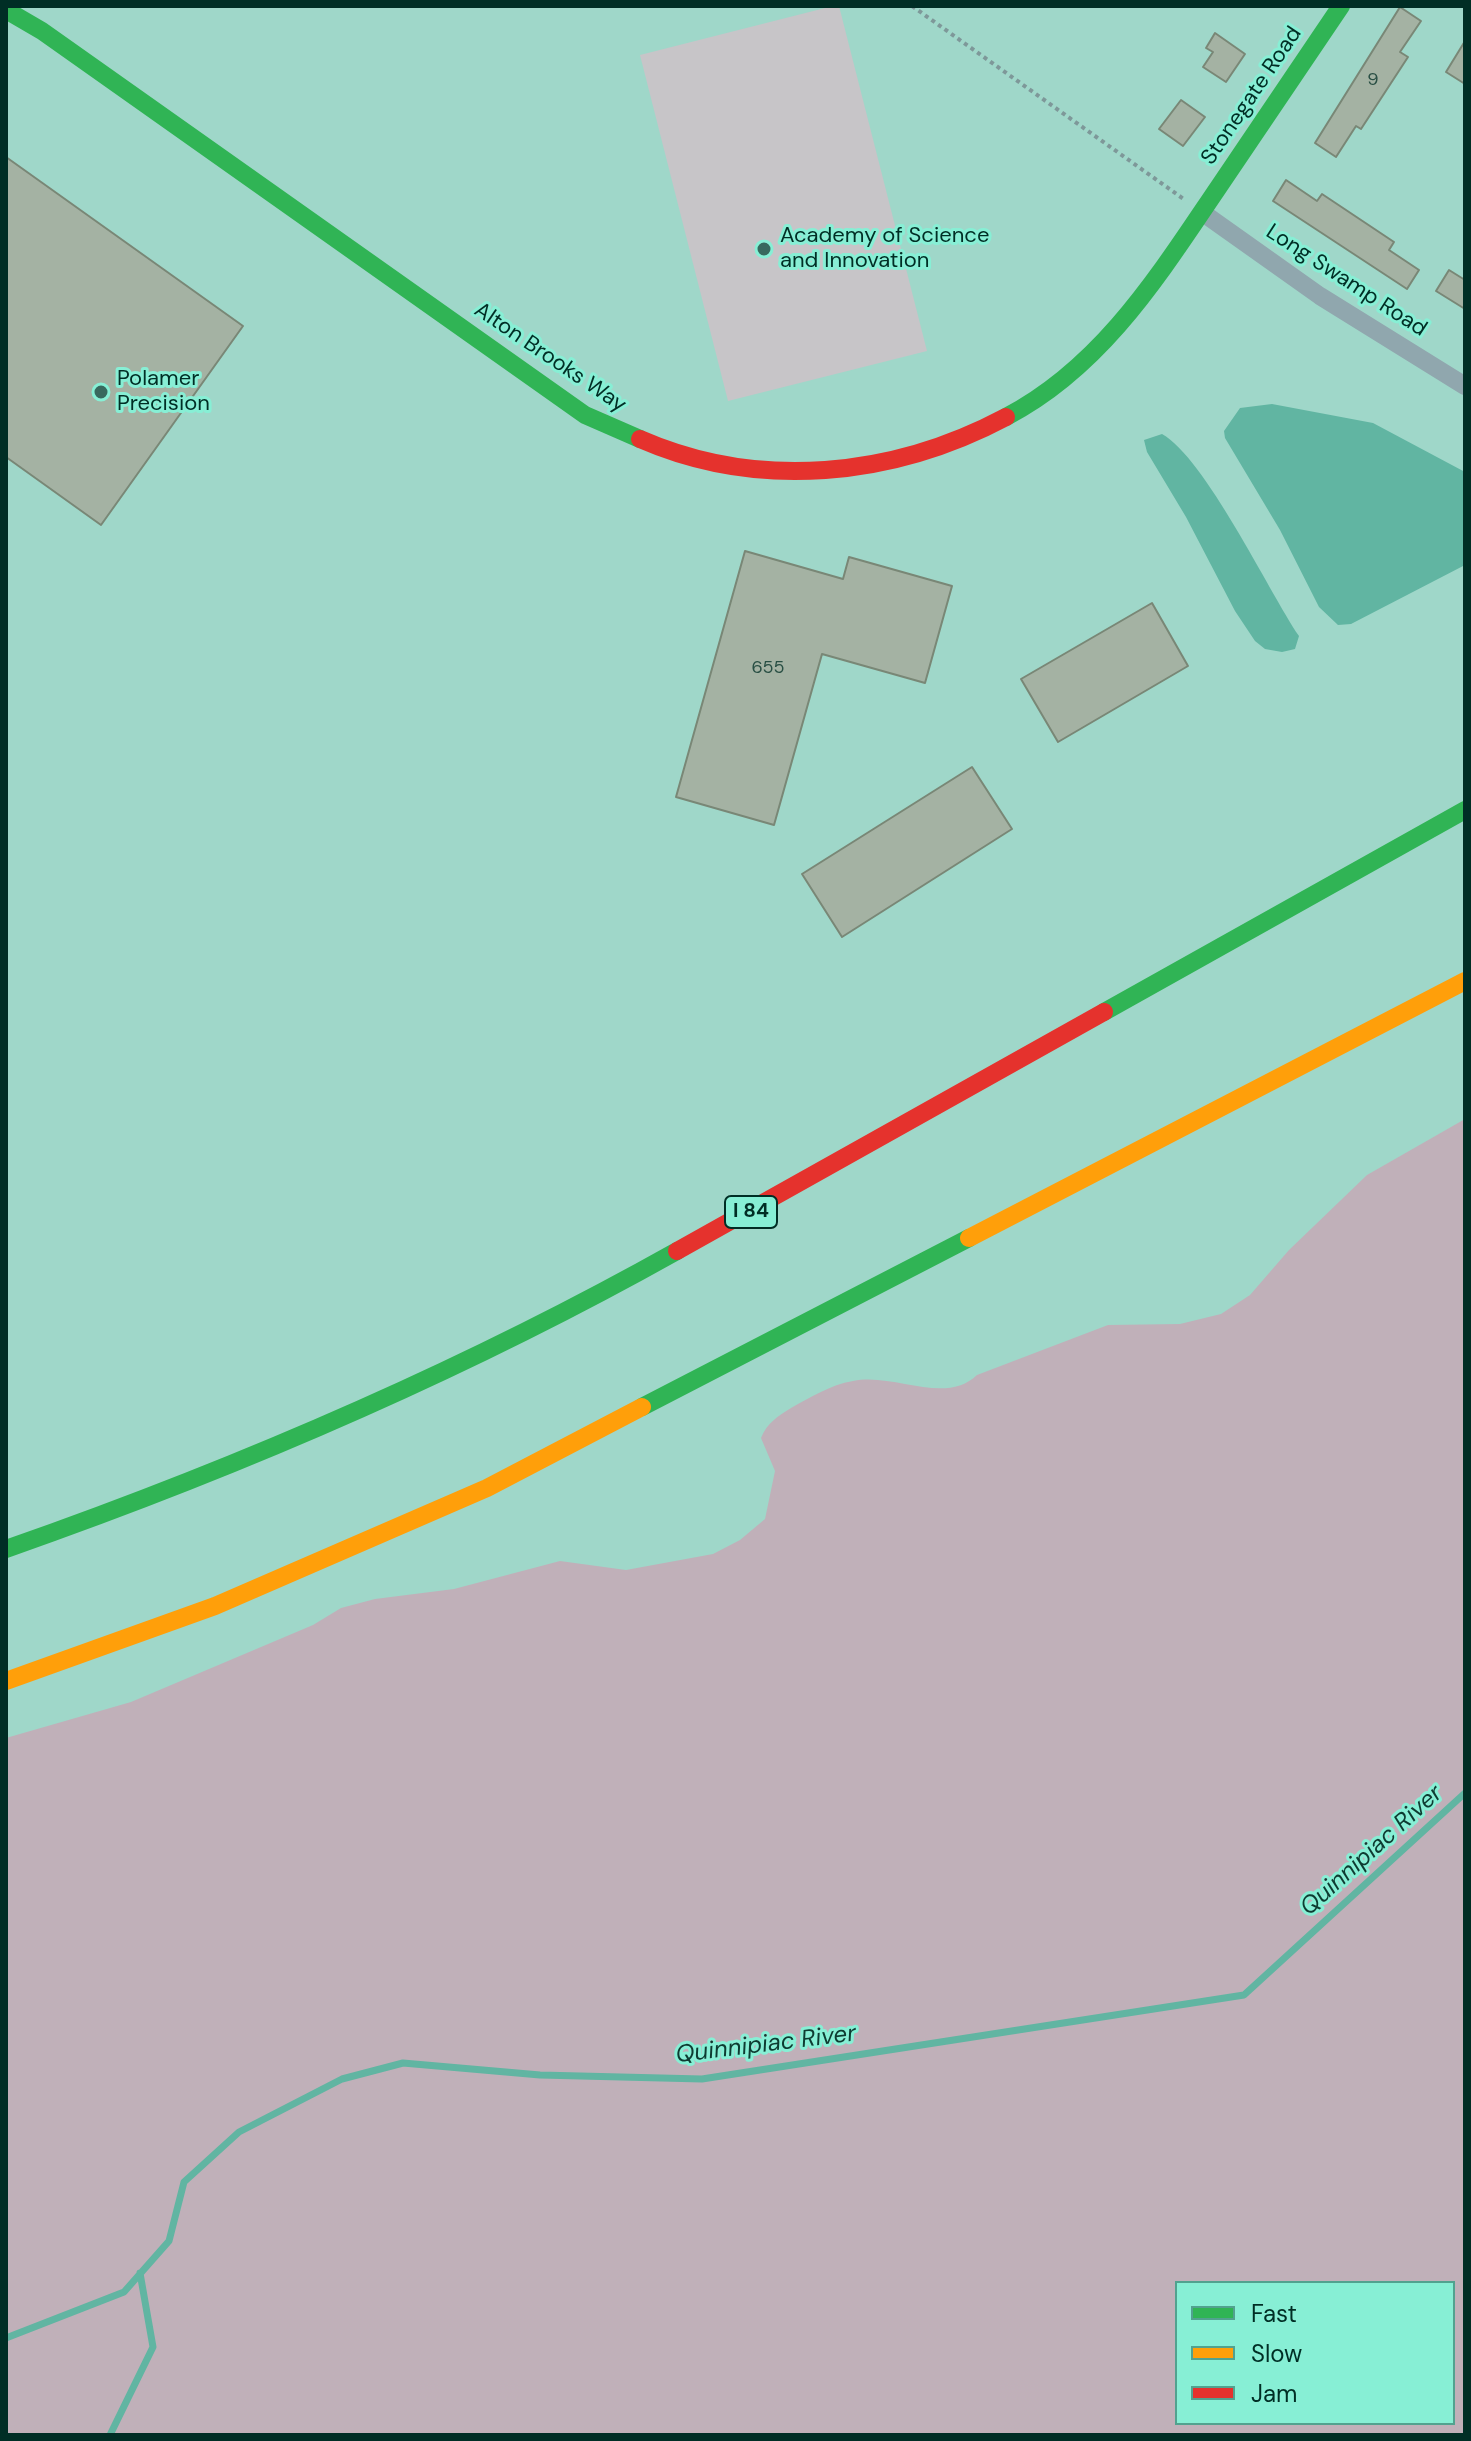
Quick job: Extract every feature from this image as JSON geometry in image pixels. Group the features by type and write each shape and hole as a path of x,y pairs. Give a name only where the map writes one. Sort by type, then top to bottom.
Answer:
{"main road":[{"name":"Stonegate Road","path":"1203,213 1341,6"},
{"name":"Alton Brooks Way","path":"6,10 42,31 585,415 644,444 725,466 789,473 871,468 943,448 996,425 1041,399 1095,353 1131,315 1203,213"},
{"name":"I 84","path":"6,1549 137,1503 291,1441 444,1373 567,1313 1465,810"},
{"path":"6,1681 228,1601 487,1488 1465,981"}],"street":[{"name":"Long Swamp Road","path":"1203,213 1320,296 1465,386"}],"path":[{"path":"912,6 1203,213"}],"shaded area":[{"path":"839,6 927,351 728,401 640,55"},
{"path":"1272,404 1373,423 1465,472 1465,565 1351,624 1338,625 1319,607 1280,530 1225,438 1224,431 1240,408"},
{"path":"1162,434 1179,448 1216,496 1299,636 1295,649 1282,652 1265,649 1255,641 1235,611 1186,517 1147,452 1144,440"},
{"path":"1465,1119 1465,2435 6,2435 6,1738 131,1702 313,1625 341,1608 375,1599 454,1589 560,1561 626,1570 713,1554 740,1540 765,1519 775,1471 761,1438 777,1417 791,1408 829,1388 853,1381 869,1379 950,1388 1108,1325 1180,1324 1221,1314 1250,1295 1289,1250 1367,1175"}],"building":[{"path":"1400,7 1421,21 1400,52 1408,57 1361,129 1356,126 1336,157 1315,143"},
{"path":"1215,33 1245,54 1226,82 1203,67 1213,52 1206,48"},
{"path":"1465,41 1465,84 1446,72"},
{"path":"1181,100 1205,117 1183,146 1159,129"},
{"name":"Polamer Precision","path":"6,157 243,326 101,525 6,457"},
{"path":"1286,180 1317,201 1322,194 1394,242 1389,250 1419,270 1407,289 1273,201"},
{"path":"1449,270 1465,280 1465,309 1436,291"},
{"path":"745,551 843,579 849,557 952,586 925,683 822,654 774,825 676,797"},
{"path":"1152,603 1188,666 1058,742 1021,679"},
{"path":"972,767 1012,829 842,937 802,874"}],"waterway":[{"name":"Quinnipiac River","path":"6,2338 124,2292 169,2241 184,2182 239,2132 342,2079 403,2063 540,2075 702,2079 1244,1995 1465,1793"},
{"path":"110,2435 153,2347 140,2273"}],"traffic: fast":[{"path":"1006,417 1071,372 1100,346 1126,316 1173,253 1341,6"},
{"path":"6,10 42,31 585,415 640,439"},
{"path":"1104,1012 1465,810"},
{"path":"642,1407 969,1238"},
{"path":"6,1549 178,1485 348,1415 514,1337 677,1251"}],"traffic: slow":[{"path":"969,1238 1465,981"},
{"path":"6,1681 215,1606 487,1488 642,1407"}],"traffic: jam":[{"path":"640,439 685,455 732,466 778,471 825,470 872,464 918,453 1006,417"},
{"path":"677,1251 1104,1012"}],"place":[{"name":"Academy of Science and Innovation","path":"764,249"},
{"name":"Polamer Precision","path":"101,392"}]}
